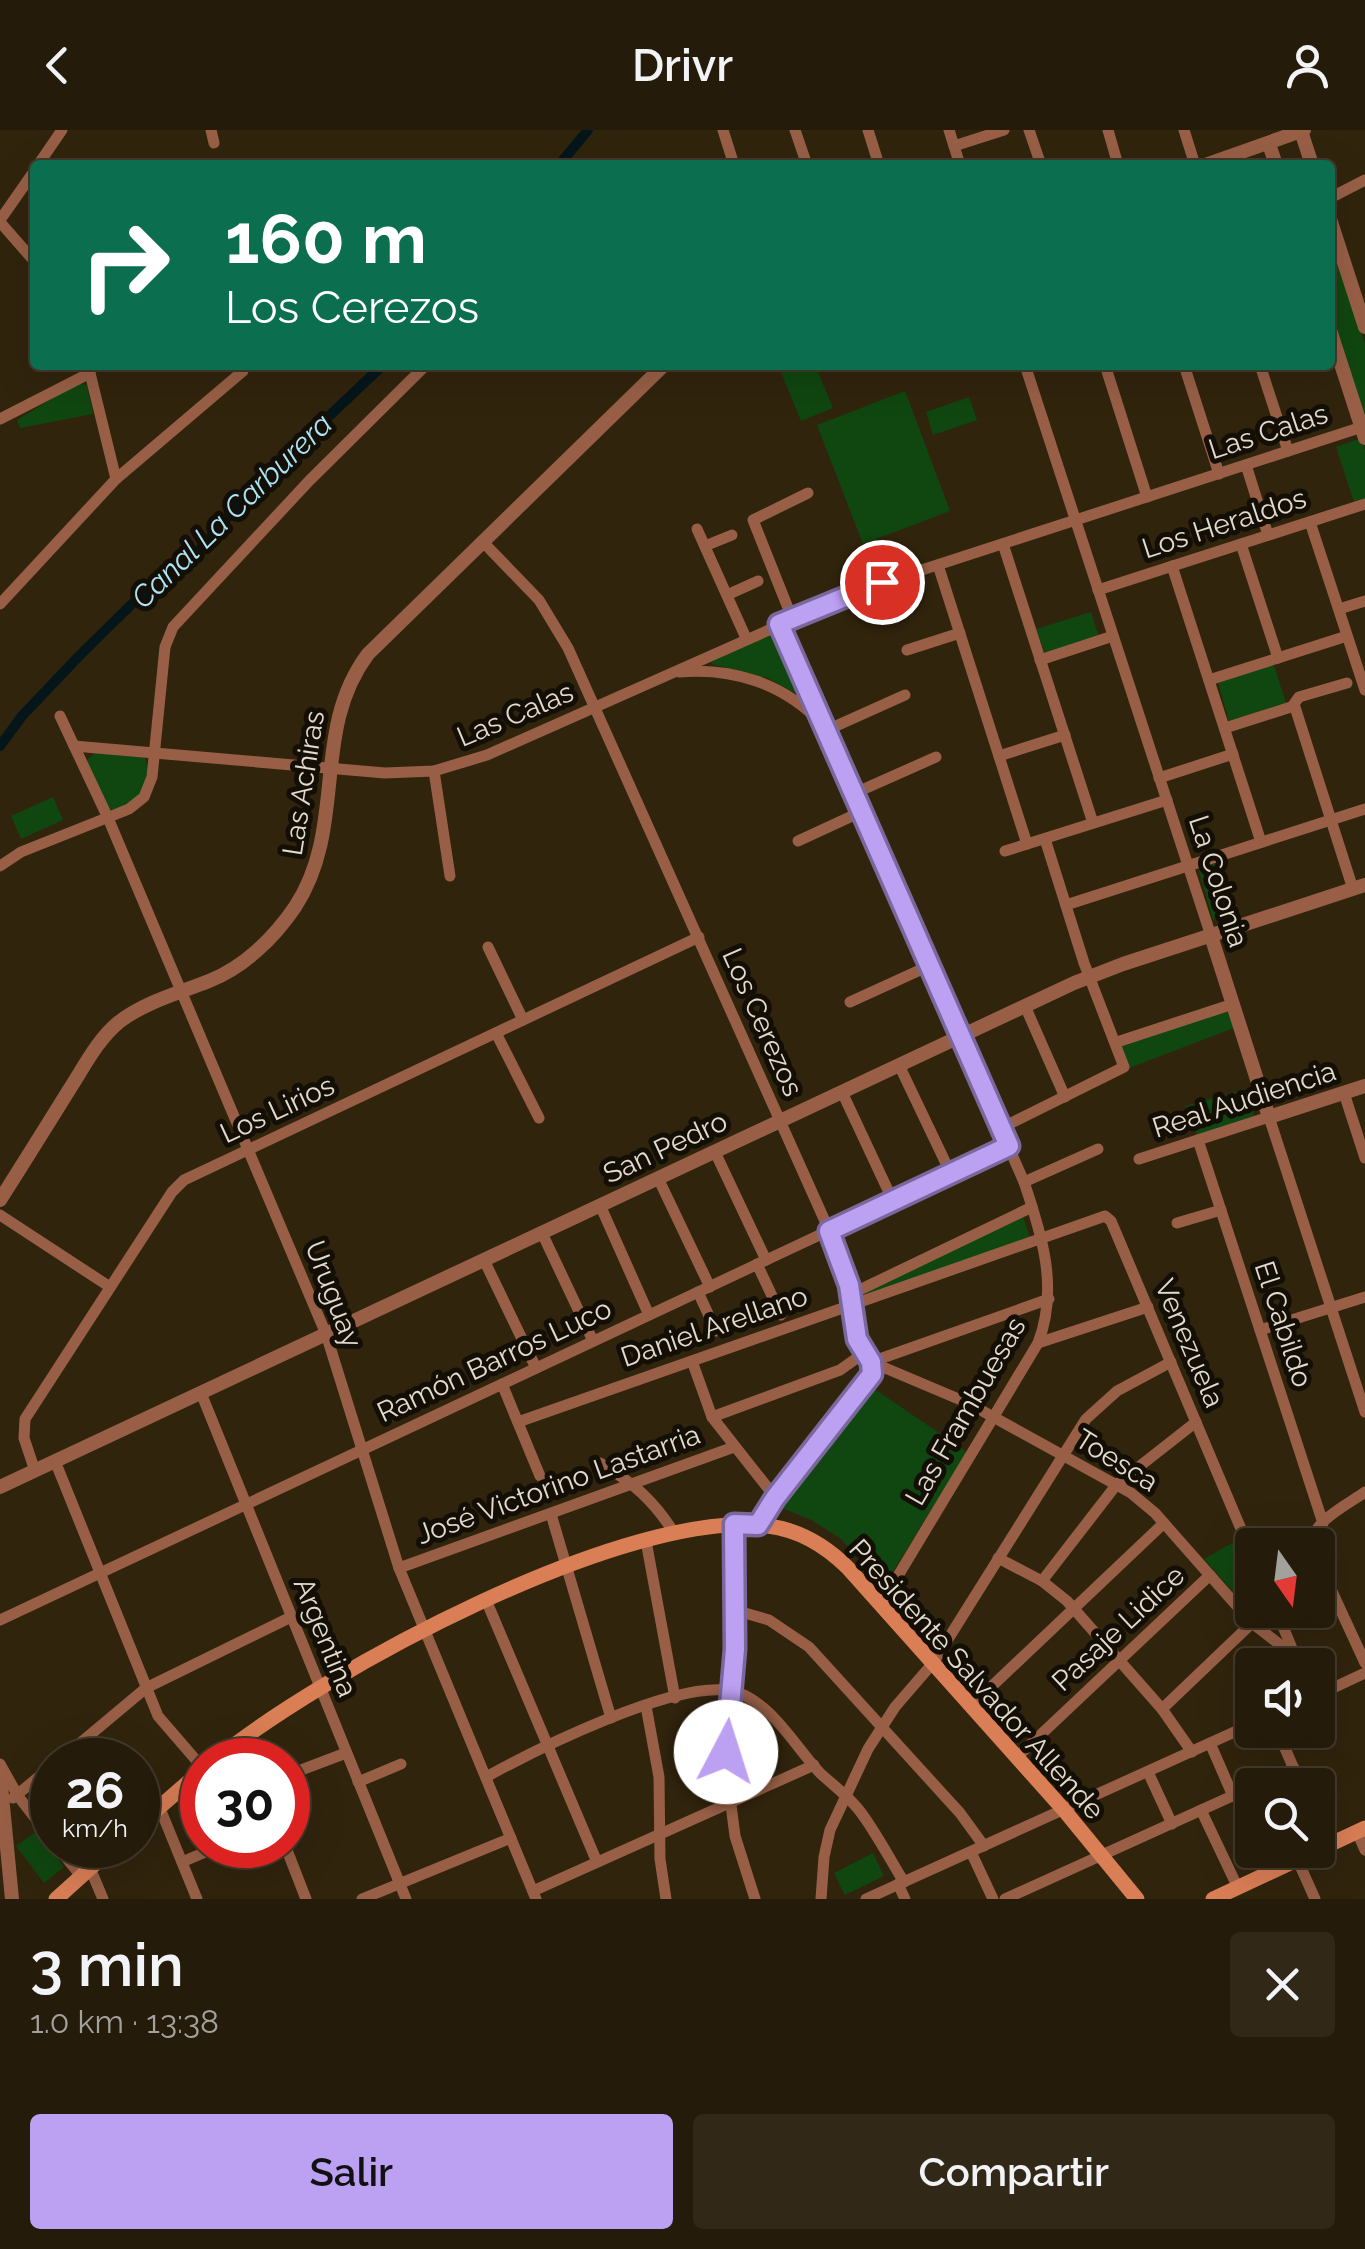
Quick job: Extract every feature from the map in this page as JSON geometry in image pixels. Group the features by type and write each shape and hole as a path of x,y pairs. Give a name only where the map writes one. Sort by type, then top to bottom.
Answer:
{"main road":[{"name":"Presidente Salvador Allende","path":"244,1738 320,1688 426,1630 566,1566 646,1541 734,1524 792,1531 822,1546 848,1568 1064,1810 1137,1899"},
{"path":"160,1805 180,1787"},
{"path":"1335,1843 1361,1830"},
{"path":"56,1899 90,1868"},
{"path":"1213,1899 1282,1868"}],"street":[{"path":"42,160 62,130"},
{"path":"723,130 732,160"},
{"path":"796,130 805,160"},
{"path":"868,130 877,160"},
{"path":"948,130 958,160"},
{"path":"954,146 1004,130"},
{"path":"1029,130 1038,160"},
{"path":"1108,130 1117,160"},
{"path":"1184,130 1193,160"},
{"path":"1216,160 1267,137 1302,130 1311,160"},
{"path":"30,177 0,221 30,256"},
{"path":"1335,195 1365,180"},
{"path":"1335,235 1365,324"},
{"path":"1335,346 1363,433"},
{"path":"0,419 87,370"},
{"path":"89,370 116,479"},
{"path":"0,866 21,852 130,810 144,797 152,777 164,647 174,627 309,481 421,370"},
{"name":"Las Achiras","path":"0,1200 105,1036 130,1015 236,967 266,942 291,912 312,876 322,846 340,707 361,663 659,370"},
{"name":"La Colonia","path":"1028,370 1365,1412"},
{"path":"1107,370 1148,497"},
{"path":"1186,370 1218,474"},
{"path":"1262,370 1288,452"},
{"path":"0,604 116,479 242,371"},
{"name":"Las Calas","path":"74,746 386,773 434,771 487,756 858,591 1246,465 1363,433"},
{"path":"1246,465 1268,535"},
{"path":"792,618 753,520 808,493"},
{"name":"Los Heraldos","path":"1098,590 1365,504"},
{"path":"1310,522 1365,690"},
{"path":"697,529 746,638"},
{"path":"706,546 732,535"},
{"name":"Los Cerezos","path":"482,541 550,614 829,1231 851,1299 857,1339 867,1358"},
{"path":"1003,544 1093,823"},
{"path":"1241,544 1278,658"},
{"path":"938,564 1027,844"},
{"path":"1172,566 1261,842"},
{"path":"727,595 758,581"},
{"path":"1339,609 1365,601"},
{"name":"Las Frambuesas","path":"779,624 1024,1182 1041,1240 1048,1299 1038,1344 881,1604"},
{"path":"907,650 960,634"},
{"path":"1040,660 1114,636"},
{"path":"1209,680 1347,636"},
{"name":"Las Calas","path":"670,673 715,671 758,680 793,699 828,730"},
{"path":"1224,728 1294,706 1299,697 1347,682"},
{"path":"828,730 905,695"},
{"path":"1294,706 1331,820 1359,887"},
{"name":"Uruguay","path":"60,716 108,818 326,1334 399,1568 535,1895"},
{"path":"999,756 1064,735"},
{"path":"1159,778 1233,754"},
{"path":"855,793 936,757"},
{"path":"434,771 450,876"},
{"path":"1005,852 1166,800"},
{"path":"1066,905 1365,809"},
{"path":"798,841 863,812"},
{"path":"1001,1128 1122,1070 1117,1042 1090,976 1045,839"},
{"name":"San Pedro","path":"0,1487 1090,976 1359,887"},
{"name":"Los Lirios","path":"34,1471 24,1438 26,1419 176,1187 699,937"},
{"path":"488,947 523,1020"},
{"path":"850,1002 931,966"},
{"path":"1117,1042 1232,1004"},
{"path":"1025,1006 1065,1097"},
{"path":"496,1033 539,1118"},
{"path":"899,1065 951,1174"},
{"name":"Real Audiencia","path":"1139,1159 1365,1086"},
{"path":"842,1092 893,1201"},
{"path":"1344,1092 1365,1158"},
{"name":"El Cabildo","path":"1198,1140 1322,1523"},
{"name":"Ramón Barros Luco","path":"0,1620 1009,1146"},
{"path":"1024,1182 1098,1149"},
{"path":"715,1152 781,1315"},
{"path":"658,1178 704,1290 716,1330"},
{"path":"600,1205 649,1315"},
{"path":"851,1299 1032,1207"},
{"path":"1177,1224 1221,1210"},
{"path":"0,1214 110,1287"},
{"name":"Venezuela","path":"1041,1240 1100,1216 1109,1218 1240,1528"},
{"path":"542,1232 593,1342"},
{"name":"Daniel Arellano","path":"518,1422 692,1361 851,1299 1041,1240"},
{"path":"484,1260 536,1368"},
{"path":"1260,1330 1365,1297"},
{"path":"712,1417 867,1358 1048,1299"},
{"path":"1038,1344 1148,1308"},
{"path":"758,1525 866,1384 872,1374 867,1358"},
{"name":"Toesca","path":"867,1358 934,1386 1117,1484 1164,1523 1235,1604"},
{"path":"692,1361 712,1417 775,1498"},
{"path":"820,1899 826,1844 845,1794 882,1727 933,1663 1078,1429 1100,1404 1130,1382 1171,1362"},
{"path":"502,1384 540,1476"},
{"name":"Argentina","path":"201,1392 406,1899"},
{"path":"1042,1581 1117,1484 1196,1422"},
{"name":"José Victorino Lastarria","path":"399,1568 734,1447"},
{"path":"55,1461 146,1688 164,1724 180,1743"},
{"path":"600,1463 634,1484 656,1505 676,1534"},
{"path":"1319,1528 1365,1492"},
{"path":"551,1514 611,1718"},
{"path":"971,1706 1164,1523"},
{"path":"734,1524 732,1691 726,1752 740,1856 755,1899"},
{"path":"646,1541 675,1698"},
{"path":"998,1558 1042,1581 1074,1609 1162,1709 1192,1752"},
{"name":"Pasaje Lidice","path":"1017,1757 1210,1575"},
{"path":"1335,1598 1365,1663"},
{"path":"486,1600 597,1862"},
{"path":"734,1610 769,1620 802,1640 960,1814 984,1846"},
{"path":"86,1738 146,1688 291,1617"},
{"path":"1162,1709 1247,1628"},
{"name":"Toesca","path":"1258,1628 1282,1648"},
{"path":"1335,1686 1365,1673"},
{"path":"486,1777 611,1718 675,1698 732,1691 746,1696 769,1714 814,1766 845,1794 868,1823 901,1883 905,1899"},
{"path":"646,1706 659,1777 660,1859 666,1899"},
{"path":"866,1899 1235,1732"},
{"path":"1005,1899 1233,1796 1210,1744"},
{"path":"1285,1748 1294,1768"},
{"path":"310,1767 346,1753"},
{"path":"0,1764 30,1812"},
{"path":"358,1782 401,1764"},
{"path":"535,1895 597,1862 814,1766"},
{"path":"1148,1772 1172,1824"},
{"path":"0,1775 12,1899"},
{"path":"3,1802 30,1785"},
{"path":"160,1808 180,1857"},
{"path":"1201,1810 1238,1888"},
{"path":"1361,1830 1365,1850"},
{"path":"362,1899 512,1838"},
{"path":"971,1852 993,1899"},
{"path":"81,1868 103,1899"},
{"path":"184,1868 197,1899"},
{"path":"293,1868 306,1899"},
{"path":"1301,1868 1315,1899"}],"green space":[{"path":"1335,250 1365,344 1365,417 1335,328"},
{"path":"780,370 817,370 833,408 801,421"},
{"path":"77,383 87,385 93,414 20,428 17,420"},
{"path":"905,391 950,511 863,544 817,425"},
{"path":"969,397 977,420 933,435 926,412"},
{"path":"1362,441 1365,450 1365,498 1354,502 1336,447"},
{"path":"1091,612 1099,637 1045,653 1036,629"},
{"path":"770,633 779,637 805,694 801,696 767,678 712,664 710,659"},
{"path":"1273,662 1286,703 1229,721 1217,679"},
{"path":"96,752 144,755 145,784 126,805 107,809 86,761"},
{"path":"53,797 63,820 21,839 11,816"},
{"path":"1222,861 1238,912 1213,920 1198,868"},
{"path":"1228,1008 1234,1028 1129,1068 1121,1044"},
{"path":"1245,1089 1254,1116 1197,1136 1186,1106"},
{"path":"1023,1216 1030,1238 863,1298 861,1293"},
{"path":"870,1386 967,1452 884,1586 840,1538 775,1505"},
{"path":"1235,1541 1235,1594 1204,1559"},
{"path":"30,1836 30,1864 16,1846"},
{"path":"873,1853 884,1876 845,1895 834,1873"},
{"path":"33,1868 63,1868 44,1883"}],"waterway":[{"name":"Canal La Carburera","path":"563,160 588,130"},
{"name":"Canal La Carburera","path":"0,746 22,716 80,655 136,600 195,555 254,487 378,370"}],"route":[{"path":"726,1752 735,1649 734,1524 758,1525 872,1374 871,1362 857,1339 849,1285 829,1231 1009,1146 779,624 882,582"}]}
